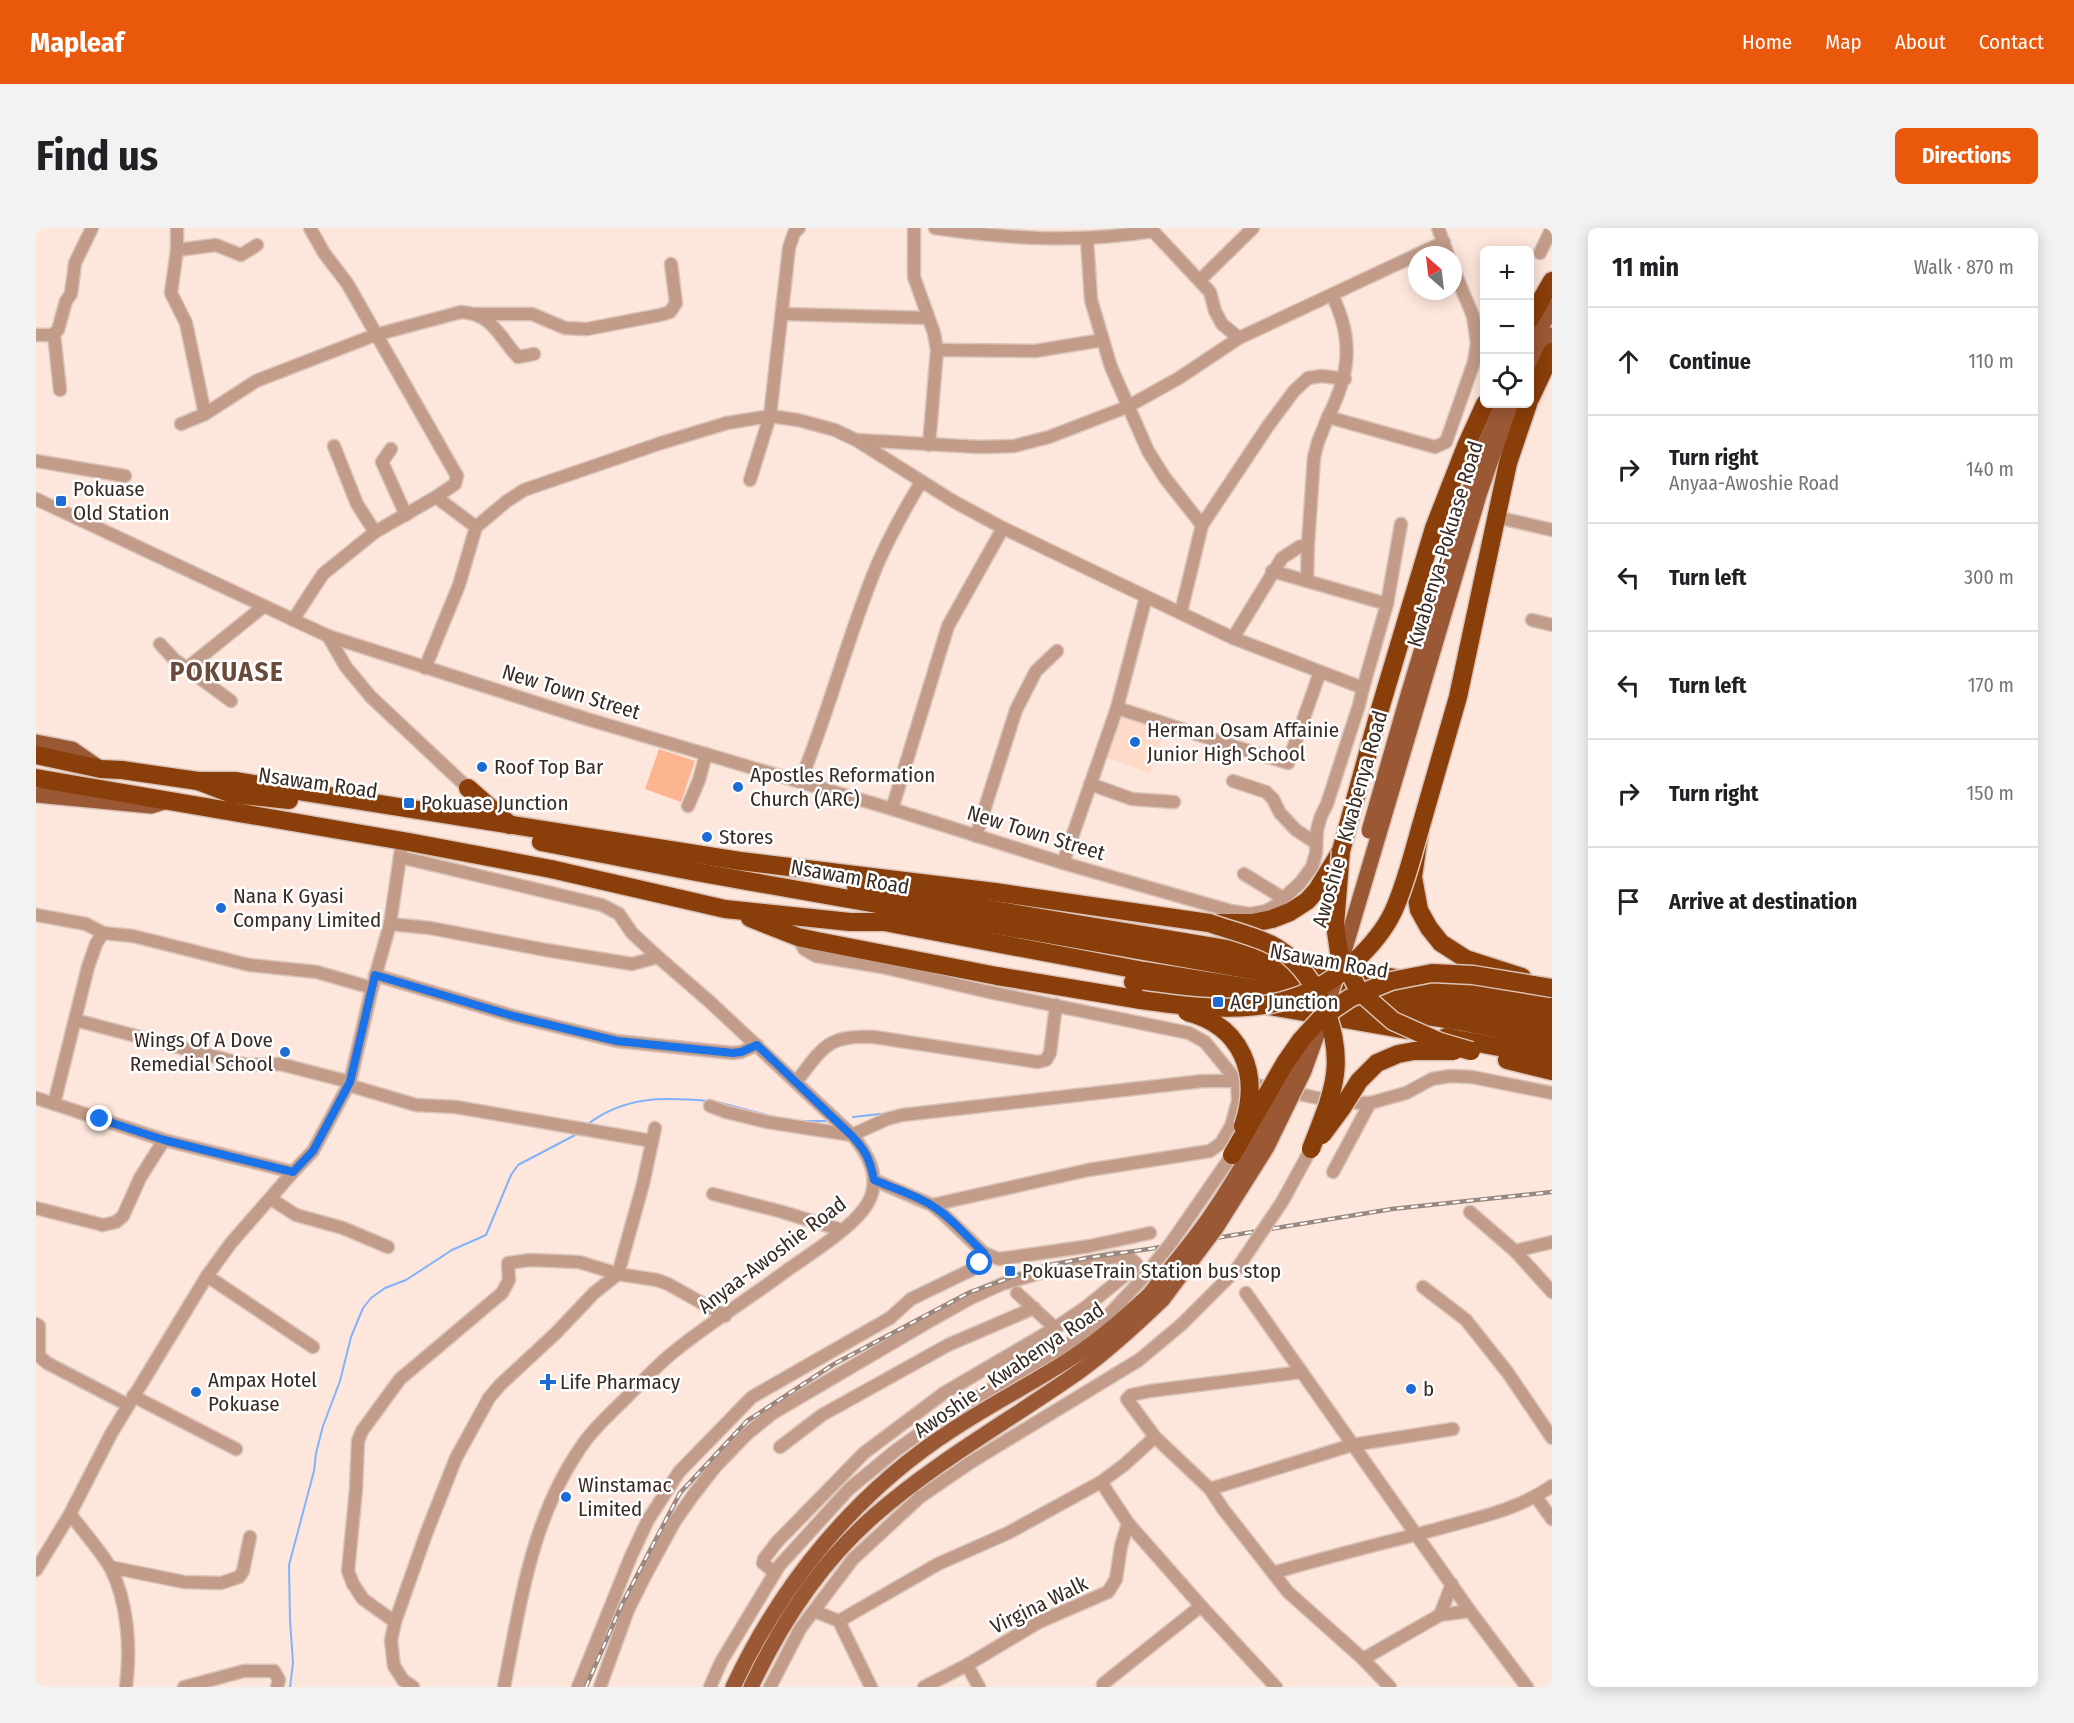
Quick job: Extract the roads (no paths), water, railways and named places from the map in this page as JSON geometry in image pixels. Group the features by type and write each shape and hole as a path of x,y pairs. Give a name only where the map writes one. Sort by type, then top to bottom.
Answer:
{"highway":[{"path":"1534,312 1552,281"},
{"path":"1534,390 1552,352"},
{"path":"1483,408 1434,528 1380,709 1341,851 1335,925 1339,952 1359,991 1393,1021 1440,1042 1552,1071"},
{"path":"725,909 798,937 997,976 1184,1006 1217,1008 1267,1006 1292,999 1335,978 1363,953 1378,935 1392,914 1404,885 1448,724 1458,697 1508,463 1527,408"},
{"name":"Nsawam Road","path":"36,755 101,769 198,781 232,794 339,806 545,842 696,872 1552,1023"},
{"name":"Nsawam Road","path":"36,778 167,801 401,849 551,869 725,909 850,922 884,922 1144,971 1459,1021 1552,1040"},
{"path":"198,781 245,782 740,861 995,892 1209,923 1252,924 1290,912 1307,901 1317,890 1341,851"},
{"path":"458,817 468,813 472,808 472,796 468,788"},
{"path":"468,788 511,825"},
{"path":"1420,829 1413,877 1419,909 1429,928 1442,943 1466,958 1552,986"},
{"path":"740,861 892,893 1334,967 1552,1007"},
{"path":"850,922 882,934 1552,1057"},
{"path":"1209,923 1271,945 1287,956 1313,985 1322,1002 1332,1026 1335,1074 1311,1149"},
{"path":"1232,1155 1285,1063 1301,1040 1322,1017 1350,998 1391,981 1432,973 1473,975 1552,986"},
{"path":"1141,1000 1201,1016 1220,1027 1234,1040 1243,1054 1248,1068 1250,1092 1248,1112 1232,1155"},
{"path":"1311,1149 1359,1081 1377,1063 1414,1050 1471,1051"}],"main road":[{"path":"1534,341 1552,308"},
{"path":"1534,367 1552,335"},
{"name":"Kwabenya-Pokuase Road","path":"1413,697 1471,484 1481,453 1501,408"},
{"name":"Kwabenya-Pokuase Road","path":"1413,697 1479,495 1492,458 1514,408"},
{"name":"Awoshie - Kwabenya Road","path":"751,1687 778,1634 802,1598 873,1516 911,1485 1081,1370 1128,1333 1157,1297 1247,1158 1303,1047 1413,697"},
{"path":"36,742 72,749 101,769"},
{"path":"36,795 151,806 167,801"},
{"name":"Awoshie - Kwabenya Road","path":"733,1687 764,1626 788,1588 861,1503 904,1465 951,1431 1082,1351 1157,1297"}],"street":[{"path":"36,336 54,334 58,330 66,301 71,294 75,263 92,228"},
{"path":"177,228 177,250 171,293 184,315 205,414"},
{"path":"293,620 323,574 375,532 454,484 457,476 375,336 347,283 324,253 310,228"},
{"path":"750,480 770,416 789,248 794,233 799,228"},
{"path":"914,228 914,277 937,350 929,445"},
{"path":"935,228 1087,239 1151,230 1210,292 1215,311 1222,324 1239,338"},
{"path":"1200,280 1253,228"},
{"path":"1438,228 1445,246"},
{"path":"1540,253 1552,228"},
{"path":"1087,239 1091,300 1111,367 1127,407 1148,451 1165,478 1202,525"},
{"path":"856,440 979,447 1014,446 1049,437 1127,407 1158,391 1239,338 1444,242"},
{"path":"177,250 216,245 241,255 257,245"},
{"path":"181,424 205,414 256,381 375,336 462,312 532,314 565,328 587,329 670,312 676,303 671,264"},
{"path":"1328,417 1435,447 1446,442 1474,362 1477,343 1473,316 1462,290"},
{"path":"1307,581 1314,458 1318,442 1345,380 1347,342 1345,327 1332,295"},
{"path":"475,314 499,331 518,357 534,354"},
{"path":"783,314 928,318"},
{"path":"54,334 60,390"},
{"path":"937,350 1035,351 1103,339"},
{"path":"1180,612 1202,525 1268,426 1294,391 1308,378 1322,376 1345,380"},
{"path":"425,668 459,585 476,527 507,501 524,490 705,429 770,416 835,430 856,440 921,482 1002,528 1233,638 1363,688"},
{"path":"334,446 357,504 375,532"},
{"path":"391,448 382,462 406,514"},
{"path":"36,461 125,476"},
{"path":"800,782 815,746 833,686 873,575 896,524 921,482"},
{"path":"436,497 476,527"},
{"name":"New Town Street","path":"36,499 328,636 425,668 1063,863 1201,903 1250,914 1266,911 1300,883 1312,867 1321,816 1359,705 1387,604 1401,524"},
{"path":"1496,517 1552,530"},
{"path":"892,809 948,626 1002,528"},
{"path":"1233,638 1281,558 1308,544"},
{"path":"1272,572 1387,604"},
{"path":"1063,863 1117,708 1146,597"},
{"path":"187,668 264,606"},
{"path":"1532,620 1552,625"},
{"path":"328,636 346,667 371,697 468,788"},
{"path":"160,644 174,659 231,701"},
{"path":"976,836 1016,710 1036,671 1057,651"},
{"path":"1117,708 1288,763 1320,672"},
{"path":"688,806 699,780 706,754"},
{"path":"1233,781 1266,792 1274,799 1280,813 1296,830 1316,843"},
{"path":"1090,784 1132,799 1174,802"},
{"path":"36,1570 70,1514 130,1401 207,1276 231,1243 313,1151 349,1083 390,924 401,849 602,904 619,914 632,933 757,1045 852,1136 865,1150 874,1180 932,1205 984,1253 999,1260 1006,1260 1150,1233"},
{"path":"1244,874 1283,898"},
{"path":"36,915 86,924 103,933 133,936 249,965 317,972 372,988"},
{"path":"390,924 430,928 632,964 658,957"},
{"path":"54,1104 88,967 96,944 103,933"},
{"path":"798,937 804,949 816,956 882,967 1189,1033 1205,1042 1237,1082 1238,1101 1231,1126 1221,1143 1210,1151 1088,1170 932,1205"},
{"path":"375,975 513,1016 617,1041 733,1053 757,1045"},
{"path":"796,1082 826,1045 834,1040 857,1035 1038,1062 1046,1060 1050,1053 1056,1005"},
{"path":"75,1020 247,1065 276,1063 349,1083 416,1105 456,1107 583,1129 654,1134 618,1274 594,1293 556,1333 512,1371 489,1398 451,1470 426,1534 395,1622 391,1640 394,1666 403,1680 413,1687"},
{"path":"710,1106 767,1122 852,1136 887,1119 902,1115 1203,1081 1237,1082 1337,1102 1370,1103 1406,1093 1432,1079 1450,1076 1472,1077 1552,1093"},
{"path":"36,1098 164,1140 293,1172"},
{"path":"1333,1172 1370,1103"},
{"path":"36,1208 103,1225 116,1222 123,1216 140,1178 164,1140"},
{"path":"770,1687 800,1629 853,1559 920,1497 971,1462 1139,1360 1211,1297 1236,1270 1282,1202 1311,1149"},
{"path":"710,1687 721,1662 779,1566 849,1489 895,1451 944,1416 1079,1338 1105,1319 1171,1243 1232,1155"},
{"name":"Anyaa-Awoshie Road","path":"504,1687 528,1565 549,1502 585,1441 667,1358 860,1215 868,1202 874,1180"},
{"path":"713,1194 842,1230"},
{"path":"271,1199 296,1215 344,1228 388,1247"},
{"path":"1470,1212 1515,1251 1552,1292"},
{"path":"1515,1251 1552,1242"},
{"path":"1090,1246 1093,1261"},
{"path":"578,1687 639,1539 663,1493 679,1472 752,1397 890,1318 910,1299 971,1270 980,1263 984,1253"},
{"path":"600,1687 628,1610 675,1521 716,1466 747,1434 773,1413 971,1298 1002,1284 1115,1257 1131,1259 1136,1263 1134,1269 1086,1307 1055,1328 944,1393 864,1453 764,1558 763,1563 775,1573"},
{"path":"395,1622 363,1599 348,1571 357,1478 356,1449 362,1431 400,1379 502,1293 509,1280 508,1263 530,1260 579,1262 618,1274 657,1280 725,1316"},
{"path":"207,1276 313,1347"},
{"path":"1423,1287 1466,1320 1508,1373 1552,1438"},
{"path":"1017,1293 1055,1328"},
{"path":"1246,1293 1352,1445 1418,1534 1470,1611 1527,1687"},
{"path":"780,1447 822,1415 948,1345 1034,1308"},
{"path":"36,1324 39,1326 39,1356 47,1363 236,1449"},
{"path":"1302,1372 1131,1395 1127,1399 1155,1437 1209,1489 1222,1509 1288,1592 1364,1659 1390,1687"},
{"path":"1209,1489 1352,1445 1453,1429"},
{"path":"839,1621 938,1564 1008,1533 1101,1482 1155,1437"},
{"path":"1101,1482 1128,1523 1270,1685"},
{"path":"1273,1574 1332,1555 1498,1512 1536,1497 1552,1486"},
{"path":"1536,1497 1552,1520"},
{"path":"70,1514 110,1568 118,1588 127,1629 129,1658 126,1687"},
{"name":"Virgina Walk","path":"924,1687 1038,1622 1108,1592 1116,1579 1121,1546 1128,1523"},
{"path":"110,1568 184,1582 221,1583 239,1577 243,1571 250,1537"},
{"path":"1440,1615 1452,1584"},
{"path":"1103,1684 1201,1606"},
{"path":"814,1611 839,1621 871,1687"},
{"path":"1364,1659 1440,1615 1470,1611"},
{"path":"966,1665 979,1687"},
{"path":"184,1687 244,1671 274,1671 279,1680 277,1687"}],"waterway":[{"path":"588,1124 616,1108 631,1103 660,1099 708,1101"},
{"path":"717,1102 778,1118"},
{"path":"853,1117 889,1113"},
{"path":"799,1121 826,1121"},
{"path":"290,1687 293,1663 289,1565 314,1471 323,1426 340,1381 351,1337 363,1308 371,1298 385,1288 406,1280 452,1250 486,1235 511,1175 518,1165 577,1134"}],"railway":[{"path":"586,1687 622,1604 680,1493 747,1421 834,1364 970,1292 1044,1266 1092,1257 1392,1209 1552,1192"}],"place":[{"name":"Pokuase Old Station","path":"61,501"},
{"name":"Herman Osam Affainie Junior High School","path":"1135,742"},
{"name":"Roof Top Bar","path":"482,767"},
{"name":"Apostles Reformation Church (ARC)","path":"738,787"},
{"name":"Pokuase Junction","path":"409,803"},
{"name":"Stores","path":"707,837"},
{"name":"Nana K Gyasi Company Limited","path":"221,908"},
{"name":"ACP Junction","path":"1218,1002"},
{"name":"Wings Of A Dove Remedial School","path":"285,1052"},
{"name":"PokuaseTrain Station bus stop","path":"1010,1271"},
{"name":"Life Pharmacy","path":"548,1382"},
{"name":"b","path":"1411,1389"},
{"name":"Ampax Hotel Pokuase","path":"196,1392"},
{"name":"Winstamac Limited","path":"566,1497"}],"district":[{"name":"POKUASE","path":"227,672"}]}
